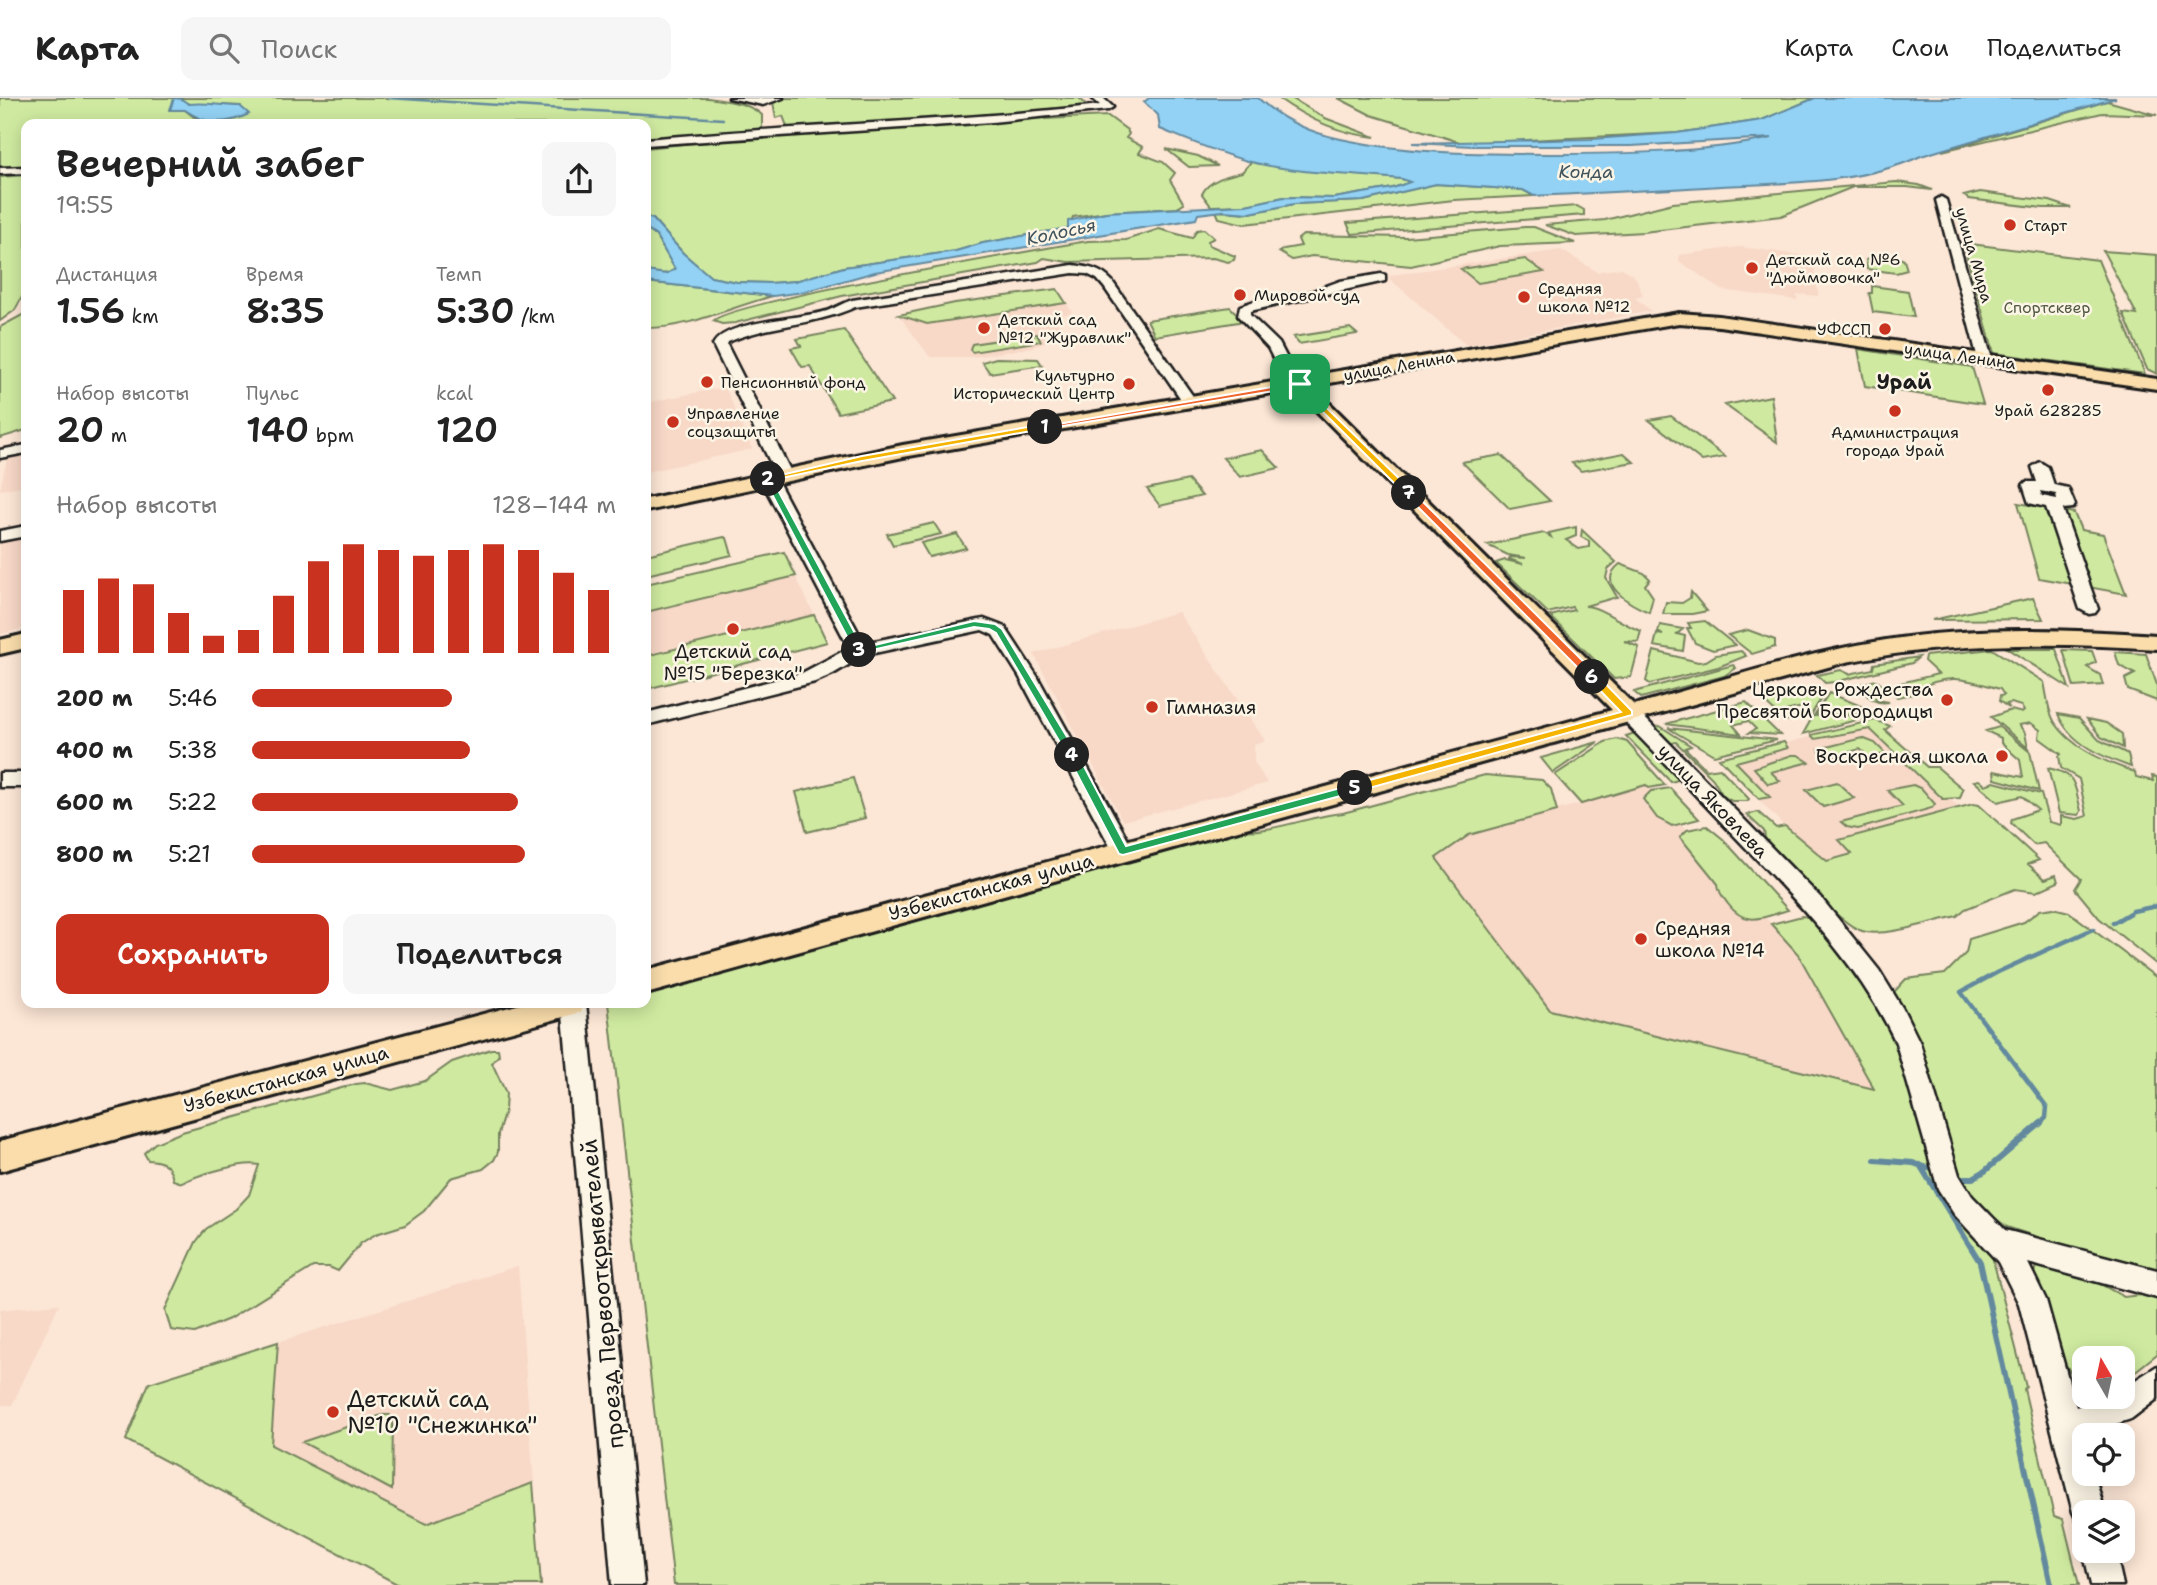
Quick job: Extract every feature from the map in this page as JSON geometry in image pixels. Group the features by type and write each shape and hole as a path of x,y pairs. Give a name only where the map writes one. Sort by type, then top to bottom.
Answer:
{"main road":[{"name":"улица Ленина","path":"651,504 776,476 1679,318 1718,321 2157,384"},
{"name":"улица Яковлева","path":"1300,384 1628,713"},
{"name":"Узбекистанская улица","path":"651,981 1845,655 1901,644 2024,635 2157,642"},
{"path":"0,647 21,642"},
{"name":"Узбекистанская улица","path":"0,1156 554,1008"}],"street":[{"path":"734,98 763,102 778,98"},
{"path":"651,142 945,123 1108,107 1097,98"},
{"path":"763,102 771,116 771,132"},
{"path":"0,171 21,170"},
{"name":"улица Мира","path":"1941,201 1985,359"},
{"path":"859,650 776,476 720,342 737,332 830,314 852,304 1051,271 1090,271 1101,276 1108,284 1190,402"},
{"name":"улица Яковлева","path":"1300,384 1285,368 1274,346 1244,316 1244,309 1257,304 1309,296 1340,285 1381,278"},
{"path":"0,454 21,450"},
{"path":"2040,467 2089,608"},
{"path":"0,536 21,532"},
{"path":"651,718 808,678 827,670 859,650 984,624 996,628 1040,698 1123,851"},
{"name":"улица Яковлева","path":"1628,713 1808,898 1871,977 1895,1016 1908,1043 1947,1180 1963,1205 1998,1242 2017,1268 2032,1300 2086,1500"},
{"path":"0,780 21,780"},
{"name":"проезд Первооткрывателей","path":"573,1008 628,1585"},
{"path":"1998,1242 2157,1284"},
{"path":"2067,1425 2120,1408 2157,1381"},
{"path":"2102,1563 2107,1585"}],"shaded area":[{"name":"Детский сад №6 \"Дюймовочка\"","path":"1740,247 1813,257 1818,296 1797,294 1797,300 1722,290 1679,261 1680,255"},
{"name":"Средняя школа №12","path":"1561,250 1597,272 1622,268 1636,278 1643,296 1635,298 1651,311 1466,345 1389,278 1392,275"},
{"name":"Детский сад №12 \"Журавлик\"","path":"1057,289 1072,312 1054,318 1067,338 973,357 930,357 899,315 955,303"},
{"path":"725,387 752,449 651,471 651,402"},
{"path":"21,454 21,486 0,490 7,459"},
{"path":"21,536 21,629 0,634 0,541"},
{"name":"Детский сад №15 \"Березка\"","path":"784,552 827,642 651,688 651,583"},
{"name":"Гимназия","path":"1178,612 1265,741 1254,745 1254,762 1267,783 1123,821 1034,654"},
{"path":"1866,723 2007,851 1852,895 1720,760"},
{"name":"Средняя школа №14","path":"1646,785 1798,954 1875,1089 1550,1010 1436,858 1469,835"},
{"name":"Детский сад №10 \"Снежинка\"","path":"518,1266 541,1585 399,1585 126,1440 149,1383"},
{"path":"59,1304 12,1405 0,1405 0,1310"}],"green space":[{"path":"0,98 708,98 743,105 762,115 762,128 651,139 651,119 227,119 240,106 182,102 175,104 170,110 185,110 194,117 204,119 21,119 21,169 0,170"},
{"path":"753,98 1079,98 1089,107 943,120 788,129 783,116 776,118 773,102"},
{"path":"1278,98 1291,98 1325,118 1375,137 1324,124"},
{"path":"1338,98 1815,98 1762,120 1677,133 1463,143 1371,115"},
{"path":"2107,101 2157,115 2102,113 1942,151"},
{"path":"1108,116 1127,130 1129,134 1126,138 1143,147 1139,153 1163,162 1175,173 1170,180 1184,204 1177,208 1106,212 1073,217 1068,228 983,243 956,251 844,267 796,281 770,283 737,282 710,277 651,218 651,147 738,138 1043,117"},
{"path":"1166,149 1198,156 1218,166 1189,167"},
{"path":"1251,162 1411,182 1393,188 1334,198 1284,197 1246,205 1211,206 1202,194 1205,189 1219,179 1242,172"},
{"path":"21,175 21,299 15,310 0,321 0,177"},
{"path":"1896,182 1932,190 1853,187 1781,216 1643,232 1576,236 1545,225 1605,220 1673,203"},
{"path":"1436,184 1523,190 1534,196 1454,200 1244,224 1219,218 1216,211 1250,213 1294,204 1363,201"},
{"path":"1980,192 2050,201 2071,208 2043,208 1969,199 1964,196"},
{"path":"1577,206 1584,210 1584,215 1352,234 1347,223"},
{"path":"1534,227 1575,243 1500,246 1411,266 1312,256 1292,260 1279,252 1301,246 1298,239 1303,235 1406,237"},
{"path":"1159,229 1192,238 1197,230 1204,229 1214,238 1208,241 1209,245 1235,256 1234,260 1228,262 1213,258 1068,262 1044,258 1038,262 842,296 735,323 722,324 713,321 771,302 826,290 1088,241 1126,240"},
{"path":"651,232 656,236 675,269 661,274 651,272"},
{"name":"Спортсквер","path":"1963,243 2098,260 2145,374 1994,353"},
{"path":"2103,251 2157,255 2157,374 2147,369 2123,313 2137,315"},
{"path":"1888,253 1904,260 1907,270 1896,273 1867,269 1866,260"},
{"path":"1525,259 1544,272 1478,283 1461,269"},
{"path":"651,283 773,296 695,321 651,328"},
{"path":"1872,286 1908,291 1914,317 1873,312 1869,293 1872,293"},
{"path":"1057,289 1066,303 927,324 899,315 955,303"},
{"path":"1230,307 1244,321 1155,336 1147,320"},
{"path":"21,316 21,432 0,438 0,327"},
{"path":"1350,328 1357,334 1299,344 1293,337"},
{"path":"844,330 892,402 838,413 810,366 802,367 791,348 801,346 797,339"},
{"path":"1037,334 1041,341 972,352 970,349 972,344"},
{"path":"1858,349 1972,367 1983,404 1865,386"},
{"path":"996,358 1038,359 1042,365 990,373 982,362"},
{"path":"1771,396 1777,442 1725,405"},
{"path":"1671,416 1725,457 1702,461 1649,420"},
{"path":"1262,450 1279,468 1240,477 1223,458"},
{"path":"1624,453 1634,462 1581,471 1572,463"},
{"path":"1501,455 1550,501 1510,509 1462,462"},
{"path":"1188,480 1202,496 1160,506 1147,489"},
{"path":"2018,503 2074,513 2081,530 2103,534 2126,594 2039,578"},
{"path":"934,523 941,534 893,545 887,534"},
{"path":"1576,527 1576,536 1566,540 1579,549 1589,547 1589,541 1581,537 1582,530 1616,562 1608,569 1606,578 1617,597 1585,606 1598,609 1641,631 1638,642 1624,641 1639,647 1631,677 1614,679 1550,616 1574,610 1572,607 1548,613 1496,563 1505,560 1523,564 1509,559 1526,558 1508,555 1487,545 1544,533 1551,537 1549,533"},
{"path":"957,534 966,548 929,557 921,543"},
{"path":"724,537 727,538 732,555 651,574 651,554"},
{"path":"784,552 796,576 651,611 651,583"},
{"path":"1620,564 1644,573 1650,579 1645,585 1653,597 1649,612 1625,599 1613,586 1613,572"},
{"path":"1691,592 1707,611 1663,614 1666,602 1682,603 1690,598"},
{"path":"2033,598 2043,619 1932,620"},
{"path":"814,615 827,642 651,688 651,655"},
{"path":"1705,621 1735,645 1713,650 1695,643 1687,628 1691,628 1688,623"},
{"path":"1660,625 1683,629 1677,634 1685,636 1683,651 1654,646 1657,634 1663,635 1658,632"},
{"path":"1748,630 1775,640 1775,647 1752,654 1728,635"},
{"path":"1992,649 2044,682 2053,720 2063,733 2081,748 2135,772 2136,777 2153,781 2152,776 2157,777 2157,965 2099,918 2075,889 2081,879 2044,843 2034,845 2011,823 2012,819 2038,810 2022,796 1998,802 1974,781 1979,780 1985,785 1994,782 2041,794 2049,822 2061,825 2061,816 2077,819 2087,816 2079,779 2061,768 2061,754 2039,738 2040,730 2031,723 2019,725 2025,733 2028,748 1991,717 2011,710 2022,713 2024,711 2021,706 2011,703 2007,704 2009,708 1999,701 2000,696 2004,695 2000,689 1957,679 1925,685 1913,691 1914,694 1897,697 1890,690 1873,694 1877,700 1889,702 1874,700 1861,689 1861,684 1876,680 1884,687 1938,674 1924,661 1925,656"},
{"path":"2008,649 2056,649 2069,688"},
{"path":"2063,650 2092,651 2096,662 2087,667 2100,675 2103,685 2074,687"},
{"path":"1654,651 1698,662 1716,655 1741,651 1746,656 1718,667 1650,684 1646,681"},
{"path":"2115,652 2146,654 2157,685 2157,701 2128,690 2125,679 2135,674 2119,665"},
{"path":"1919,657 1912,663 1835,682 1825,683 1817,675 1841,670 1849,674 1873,669 1874,664"},
{"path":"1733,665 1736,668 1724,676 1641,698 1634,692"},
{"path":"1794,689 1825,692 1811,715 1802,707 1785,711 1792,719 1785,721 1760,698"},
{"path":"1829,693 1866,708 1869,713 1815,714"},
{"path":"1746,702 1780,735 1749,733 1756,729 1748,721 1733,725 1741,734 1666,724"},
{"path":"2058,714 2079,718 2099,740 2128,754 2131,767 2088,748 2071,734"},
{"path":"1813,716 1872,716 1803,734"},
{"path":"2087,719 2106,723 2122,734 2123,748 2101,737"},
{"path":"1875,720 1890,726 1885,730 1927,767 1937,767 1963,789 1960,798 1943,799 1870,729 1815,739 1811,735"},
{"path":"1660,726 1691,746 1685,748 1707,770 1720,768 1749,799 1732,801 1723,796 1713,779 1676,742 1668,744 1652,728"},
{"path":"1999,727 2030,752 2039,791 1995,779 1994,771 2023,777 2020,760 2001,743 2001,738 1986,731"},
{"path":"1668,728 1777,740 1714,755"},
{"path":"1638,732 1684,778 1671,782 1626,736"},
{"path":"1862,738 1875,743 1886,754 1869,757 1860,749 1823,759 1819,749"},
{"path":"1617,739 1627,742 1665,785 1649,788 1646,785 1581,804 1555,775 1605,742"},
{"path":"1598,742 1553,773 1541,758"},
{"path":"1784,742 1788,748 1736,762 1770,797 1759,799 1719,758"},
{"path":"1798,755 1809,762 1771,772 1780,781 1768,784 1754,768"},
{"path":"2048,768 2070,777 2081,811 2079,815 2059,813"},
{"path":"1485,775 1542,780 1551,789 1557,811 1469,835 1436,858 1550,1010 1874,1089 1798,954 1771,924 1802,916 1814,918 1877,996 1896,1039 1934,1175 1943,1196 1991,1252 2026,1387 2024,1389 2054,1516 2063,1519 2079,1585 674,1585 609,1008 651,1008 651,991 1236,830 1276,827 1343,813"},
{"path":"853,778 865,818 807,832 796,792"},
{"path":"1837,782 1854,798 1823,807 1806,790"},
{"path":"1913,785 1922,789 1935,804 1932,808 1858,829 1847,827 1841,822 1903,806 1887,790"},
{"path":"1670,788 1699,819 1672,826 1657,818 1643,799 1651,791"},
{"path":"1973,804 1979,805 2039,860 2028,864 2045,879 2056,875 2058,882 2036,892 2015,889 1965,909 1957,916 1909,928 1871,933 1851,926 1825,904 1765,838 1764,831 1747,815 1758,812 1776,828 1785,826 1827,861 1852,854 1839,840"},
{"path":"1707,826 1723,839 1788,910 1755,919 1741,916 1728,904 1718,884 1680,837 1687,830"},
{"path":"2053,908 2069,912 2157,978 2157,1276 2007,1227 1979,1206 1963,1183 1938,1113 1928,1066 1907,1014 1894,992 1906,979 1945,974 1966,953 1969,939 2024,922 2040,910"},
{"path":"498,1049 499,1055 492,1063 506,1093 505,1110 498,1134 498,1152 494,1160 483,1169 451,1178 424,1211 405,1225 376,1234 361,1243 338,1271 329,1267 313,1267 229,1319 195,1333 171,1330 165,1310 196,1242 206,1229 236,1209 249,1195 259,1165 220,1170 182,1183 173,1180 165,1164 148,1160 144,1153 155,1143 182,1132 356,1084 365,1083 392,1090 425,1081 452,1062"},
{"path":"2036,1265 2082,1274 2124,1297 2157,1293 2157,1354 2135,1371 2135,1346 2072,1346 2072,1374 2052,1335 2034,1274"},
{"path":"278,1342 271,1445 426,1524 533,1483 541,1585 399,1585 126,1440 149,1383"},
{"path":"382,1415 390,1415 393,1421 392,1490 302,1442"}],"water":[{"path":"174,98 189,104 240,106 249,114 235,119 203,119 185,110 170,110"},
{"path":"1149,98 1258,98 1282,116 1309,130 1355,142 1410,150 1550,154 1690,150 1772,138 1631,146 1473,146 1412,143 1592,139 1677,133 1762,120 1815,98 2116,98 1898,165 1849,177 1772,184 1534,196 1523,190 1436,184 1363,201 1294,204 1250,213 1223,211 1198,214 1196,219 875,272 804,292 773,296 651,283 651,272 666,274 675,269 656,236 651,232 651,218 683,253 711,277 737,282 770,283 795,281 844,267 956,251 983,243 1068,228 1068,221 1106,212 1246,205 1284,197 1334,198 1393,188 1410,182 1402,179 1288,169 1251,162 1160,129 1158,115 1144,102"}],"waterway":[{"path":"388,98 723,119"},
{"path":"2113,923 2133,911 2157,906"},
{"path":"2039,1124 2046,1118 2047,1107 1961,992 1998,972 2093,929"},
{"path":"1957,1178 1973,1178 1985,1171 2041,1123"},
{"path":"1875,1160 1920,1165"},
{"path":"1920,1165 1928,1168"},
{"path":"1920,1165 1980,1262 2051,1585"}],"place":[{"name":"Старт","path":"2010,225"},
{"name":"Детский сад №6 \"Дюймовочка\"","path":"1752,268"},
{"name":"Мировой суд","path":"1240,295"},
{"name":"Средняя школа №12","path":"1524,297"},
{"name":"Детский сад №12 \"Журавлик\"","path":"984,328"},
{"name":"УФССП","path":"1885,329"},
{"name":"Пенсионный фонд","path":"707,382"},
{"name":"Культурно Исторический Центр","path":"1129,384"},
{"name":"Урай 628285","path":"2048,390"},
{"name":"Администрация города Урай","path":"1895,411"},
{"name":"Управление соцзащиты","path":"673,422"},
{"name":"Детский сад №15 \"Березка\"","path":"733,629"},
{"name":"Церковь Рождества Пресвятой Богородицы","path":"1947,700"},
{"name":"Гимназия","path":"1152,707"},
{"name":"Воскресная школа","path":"2002,756"},
{"name":"Средняя школа №14","path":"1641,939"},
{"name":"Детский сад №10 \"Снежинка\"","path":"333,1412"}],"district":[{"name":"Урай","path":"1904,382"}],"route":[{"path":"1300,384 1628,713 1123,851 1060,732 999,631 992,626 974,624 859,650 768,478 904,451 1300,384"}],"water label":[{"name":"Конда","path":"1586,172"},
{"name":"Колосья","path":"1061,232"}]}
